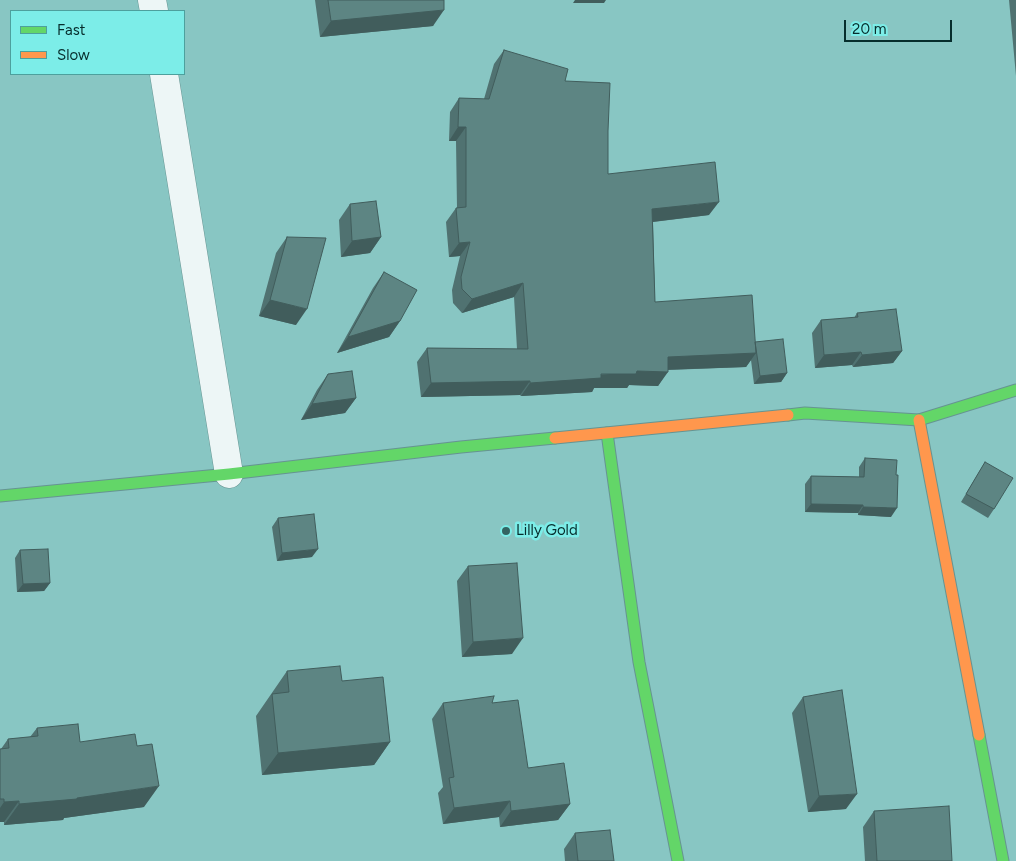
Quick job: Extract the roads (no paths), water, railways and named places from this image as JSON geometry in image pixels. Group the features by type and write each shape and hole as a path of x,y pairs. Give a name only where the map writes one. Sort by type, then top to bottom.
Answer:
{"main road":[{"path":"0,496 229,474 461,447 805,413 919,420 1016,390"},
{"path":"919,420 1003,861"},
{"path":"607,433 639,662 682,860"}],"street":[{"path":"164,75 229,474"}],"place":[{"name":"Lilly Gold","path":"506,531"}]}
